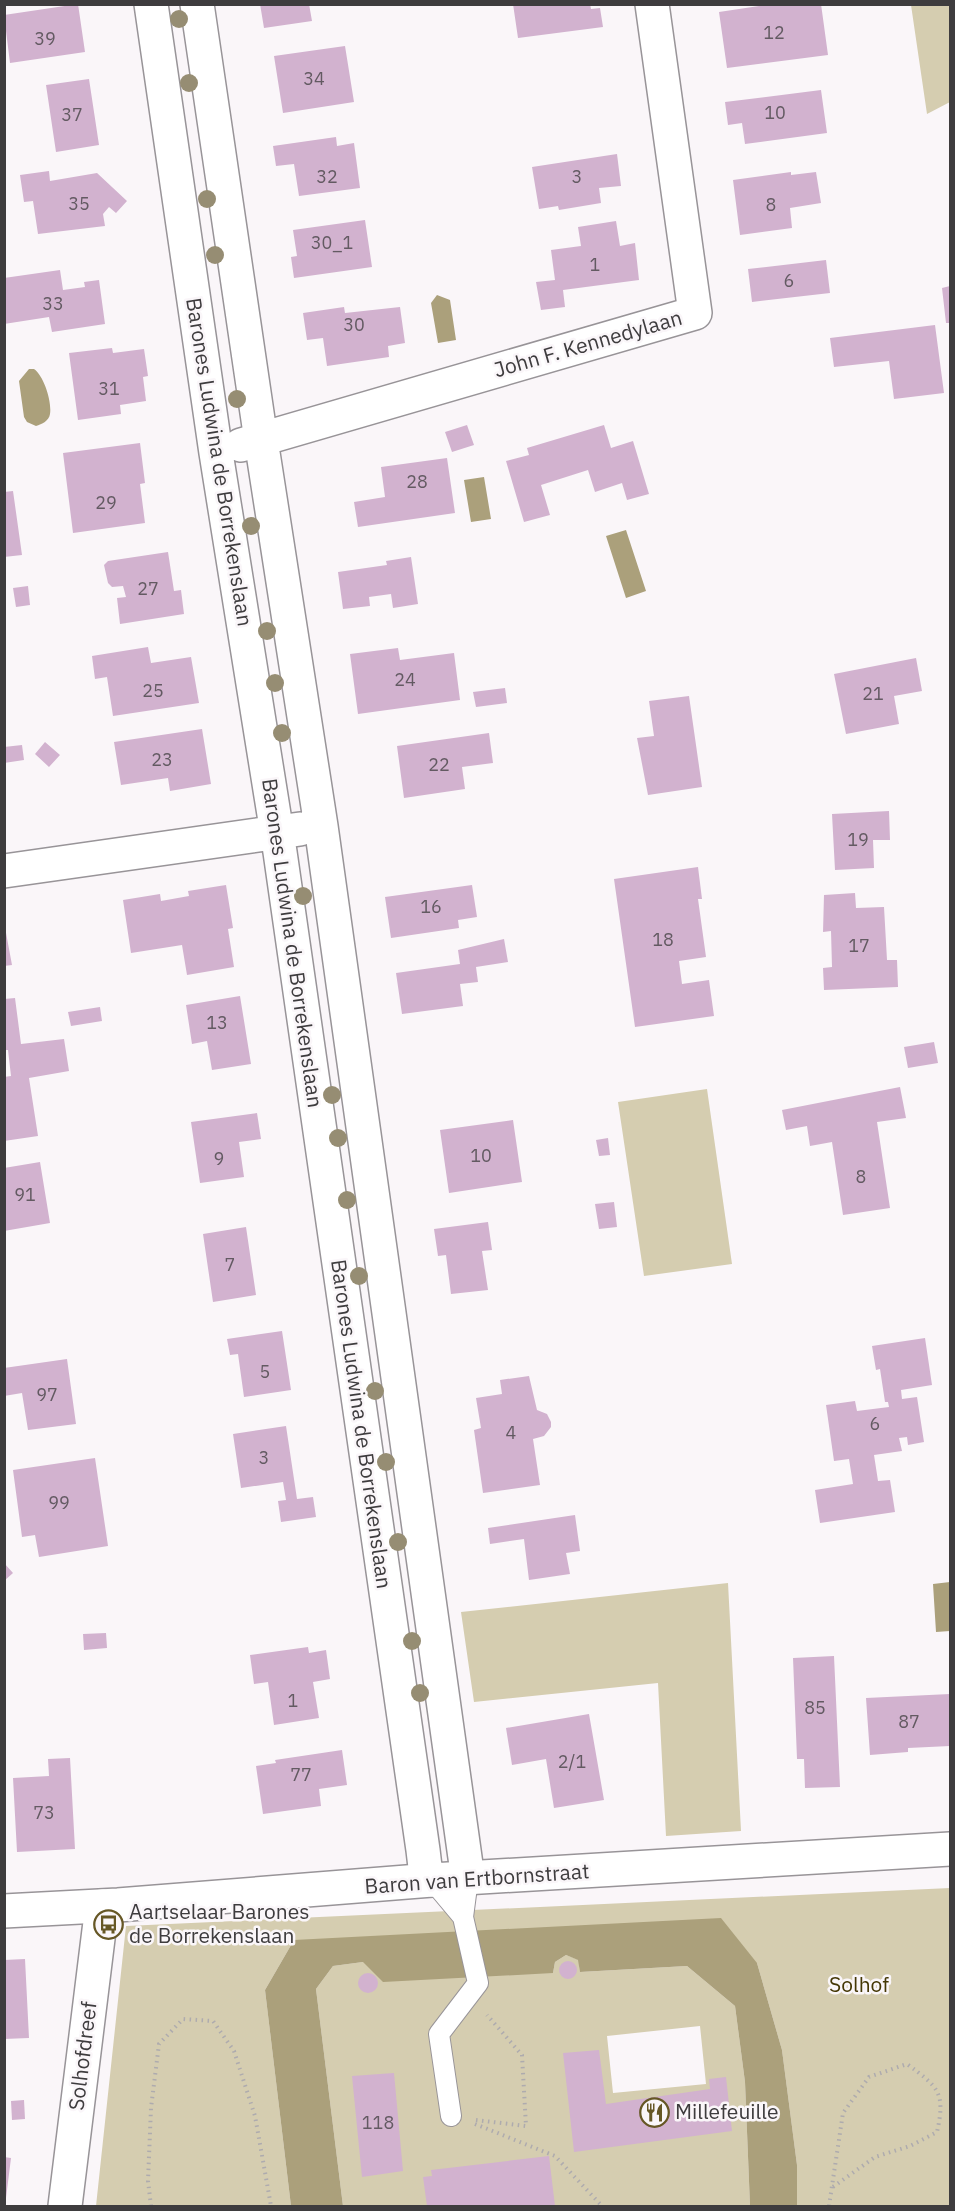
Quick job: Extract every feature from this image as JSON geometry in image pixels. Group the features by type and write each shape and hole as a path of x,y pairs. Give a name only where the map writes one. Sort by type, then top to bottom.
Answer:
{"street":[{"name":"Barones Ludwina de Borrekenslaan","path":"151,4 216,453 277,831 425,1867 432,1880"},
{"name":"Barones Ludwina de Borrekenslaan","path":"197,4 321,826 468,1879"},
{"name":"John F. Kennedylaan","path":"216,453 695,313 652,4"},
{"path":"4,871 321,826"},
{"name":"Baron van Ertbornstraat","path":"4,1911 102,1906 432,1880 951,1849"},
{"name":"Solhofdreef","path":"65,2206 102,1906"}],"lane":[{"path":"451,2116 439,2034 478,1983 464,1923 468,1879"},
{"path":"432,1880 464,1923"}],"path":[{"path":"451,2116 526,2126 522,2055 483,2011"},
{"path":"151,2206 148,2181 151,2108 159,2044 183,2019 213,2021 234,2051 255,2116 271,2206"},
{"path":"829,2206 830,2189 843,2113 869,2077 907,2064 934,2084 943,2107 937,2132 910,2146 874,2157 830,2189"},
{"path":"451,2116 555,2156 602,2206"}],"green space":[{"path":"911,5 950,5 950,102 927,114"},
{"path":"707,1089 732,1264 644,1276 618,1102"},
{"path":"728,1583 741,1831 666,1836 658,1683 474,1702 461,1612"},
{"name":"Solhof","path":"950,1888 950,2206 797,2206 797,2165 782,2050 757,1963 294,1940 265,1990 291,2206 96,2206 126,1926"},
{"path":"566,1955 579,1960 580,1972 687,1966 735,2006 745,2082 750,2206 343,2206 316,1989 333,1966 363,1962 553,1973 555,1962","holes":["700,2026 706,2084 613,2093 607,2036"]}],"shaded area":[{"path":"437,295 450,300 456,340 438,343 431,303"},
{"path":"29,369 38,372 47,390 50,403 48,419 36,426 27,422 24,417 19,381"},
{"path":"484,477 491,519 471,522 464,480"},
{"path":"626,530 646,591 626,598 606,536"},
{"path":"950,1582 950,1631 936,1632 933,1584"},
{"path":"721,1918 757,1963 782,2050 797,2165 797,2206 750,2206 745,2082 735,2006 687,1966 580,1972 578,1960 566,1955 555,1962 553,1973 383,1982 363,1962 333,1966 316,1989 343,2206 291,2206 265,1990 294,1940"}],"building":[{"path":"78,4 85,52 10,63 4,15"},
{"path":"260,4 309,4 312,21 264,28"},
{"path":"513,4 590,4 591,9 600,8 603,27 518,38"},
{"path":"773,4 821,4 828,55 727,68 719,12"},
{"path":"345,46 354,102 283,113 274,56"},
{"path":"89,79 99,145 56,152 46,85"},
{"path":"821,90 827,133 745,144 742,123 728,125 725,102"},
{"path":"336,137 337,146 354,143 360,188 299,196 294,164 276,166 273,146"},
{"path":"617,154 621,186 599,188 601,203 559,210 558,206 539,209 532,167"},
{"path":"49,171 50,181 97,173 127,201 116,213 109,207 103,214 105,226 38,234 33,201 24,202 20,175"},
{"path":"791,172 791,175 816,172 821,203 790,208 792,228 740,235 733,180"},
{"path":"365,220 372,267 294,278 291,257 297,256 293,230"},
{"path":"616,221 620,246 635,243 639,280 563,290 565,307 541,310 536,282 555,280 551,250 581,246 578,227"},
{"path":"826,260 830,293 752,302 748,269"},
{"path":"60,270 63,290 85,287 84,282 99,280 105,324 52,332 49,317 4,324 4,278"},
{"path":"950,286 950,323 946,323 942,288"},
{"path":"344,307 345,313 400,307 405,343 388,346 389,357 327,366 323,338 307,340 303,313"},
{"path":"935,325 944,393 894,399 889,361 834,367 830,338"},
{"path":"112,348 113,353 144,349 148,376 143,377 146,401 120,405 121,414 78,420 69,353"},
{"path":"467,425 474,445 452,452 445,432"},
{"path":"604,425 611,448 633,441 649,494 627,500 622,483 595,492 588,470 541,485 550,515 524,522 506,461 529,455 527,448"},
{"path":"140,443 145,483 140,484 145,523 73,533 63,453"},
{"path":"447,458 455,513 358,527 354,502 385,497 381,467"},
{"path":"13,491 22,555 4,557 4,492"},
{"path":"168,552 174,591 181,590 184,614 120,624 117,598 126,597 123,586 112,587 108,583 104,565 108,561"},
{"path":"411,557 418,604 393,608 391,594 369,597 370,606 343,609 338,572 387,565 386,561"},
{"path":"28,586 30,605 16,607 13,588"},
{"path":"148,647 151,663 191,657 199,703 113,716 107,677 95,679 92,656"},
{"path":"398,648 400,660 454,653 460,700 358,714 350,654"},
{"path":"916,658 922,691 894,696 899,724 846,734 834,674"},
{"path":"505,688 507,703 476,707 473,692"},
{"path":"689,696 702,787 648,795 637,738 654,736 649,701"},
{"path":"202,729 211,784 170,791 168,778 121,785 114,742"},
{"path":"489,733 493,763 462,767 465,789 404,798 397,746"},
{"path":"45,742 60,755 49,767 35,754"},
{"path":"22,745 24,760 4,763 4,747"},
{"path":"889,811 890,840 873,840 874,868 835,870 832,814"},
{"path":"698,867 702,899 698,899 706,957 679,961 682,984 709,980 714,1016 635,1027 614,879"},
{"path":"226,885 233,928 228,929 234,967 187,975 182,945 131,953 123,900 160,894 161,901 189,896 188,891"},
{"path":"472,885 477,917 458,920 459,928 391,938 385,897"},
{"path":"855,893 856,908 884,907 887,960 897,960 898,987 824,990 823,968 832,967 831,931 823,932 824,895"},
{"path":"4,922 12,965 4,966"},
{"path":"504,939 508,962 476,967 478,982 460,984 463,1006 402,1014 396,973 460,964 458,950"},
{"path":"240,996 251,1064 212,1070 207,1041 192,1044 186,1005"},
{"path":"15,998 21,1044 64,1039 69,1071 29,1078 38,1136 4,1141 4,1077 11,1076 8,1050 4,1050 4,999"},
{"path":"100,1007 102,1021 71,1026 68,1012"},
{"path":"934,1042 938,1063 908,1068 904,1047"},
{"path":"900,1087 906,1118 877,1122 890,1208 843,1215 832,1142 810,1146 807,1126 786,1130 782,1110"},
{"path":"257,1113 261,1139 239,1142 244,1177 200,1183 191,1122"},
{"path":"513,1120 522,1182 449,1193 440,1130"},
{"path":"608,1138 610,1155 599,1156 596,1140"},
{"path":"40,1162 50,1223 4,1231 4,1168"},
{"path":"614,1202 617,1227 599,1229 595,1204"},
{"path":"488,1222 492,1250 482,1251 488,1290 451,1294 446,1255 438,1256 434,1229"},
{"path":"246,1227 256,1295 213,1302 203,1234"},
{"path":"282,1331 291,1390 244,1397 238,1354 230,1355 227,1339"},
{"path":"925,1338 932,1385 901,1390 902,1399 917,1397 924,1442 908,1445 907,1437 899,1438 902,1451 874,1455 878,1481 890,1480 895,1512 820,1523 815,1490 853,1484 849,1459 834,1461 826,1405 855,1401 857,1411 889,1407 888,1402 885,1402 880,1369 876,1370 872,1346"},
{"path":"67,1359 76,1424 28,1430 22,1393 4,1396 4,1368"},
{"path":"529,1376 537,1410 547,1414 551,1422 551,1427 544,1436 533,1439 540,1485 483,1493 474,1430 481,1428 476,1398 502,1394 500,1380"},
{"path":"286,1426 297,1499 313,1497 316,1517 281,1522 278,1501 286,1500 283,1482 241,1488 233,1434"},
{"path":"95,1458 108,1546 39,1557 35,1535 22,1537 13,1470"},
{"path":"575,1515 580,1551 566,1553 570,1574 529,1580 524,1539 490,1544 488,1528"},
{"path":"4,1563 13,1573 4,1581"},
{"path":"106,1633 107,1648 84,1650 83,1634"},
{"path":"308,1647 309,1653 326,1650 330,1679 313,1682 319,1718 274,1725 268,1682 254,1684 250,1655"},
{"path":"834,1656 840,1787 805,1788 804,1759 797,1759 793,1658"},
{"path":"950,1694 950,1746 908,1748 908,1752 870,1755 866,1698"},
{"path":"589,1714 604,1800 554,1808 546,1759 512,1765 506,1728"},
{"path":"342,1750 347,1785 319,1789 321,1806 263,1814 256,1766 276,1763 275,1760"},
{"path":"70,1758 75,1849 17,1852 13,1778 49,1776 48,1759"},
{"path":"25,1959 29,2038 4,2039 4,1960"},
{"path":"564,1961 572,1961 577,1966 575,1977 564,1979 559,1974 559,1966"},
{"path":"368,1973 375,1976 378,1983 375,1990 368,1993 361,1990 358,1983 361,1976"},
{"path":"599,2050 606,2104 710,2089 709,2079 726,2077 732,2131 574,2152 563,2053"},
{"path":"394,2073 403,2171 362,2177 352,2076"},
{"path":"24,2100 25,2119 12,2120 11,2101"},
{"path":"549,2156 555,2206 427,2206 423,2177 432,2176 431,2170"},
{"path":"4,2157 11,2158 6,2198 4,2198"}],"place":[{"name":"Aartselaar Barones de Borrekenslaan","path":"108,1924"},
{"name":"Millefeuille","path":"654,2112"}]}
